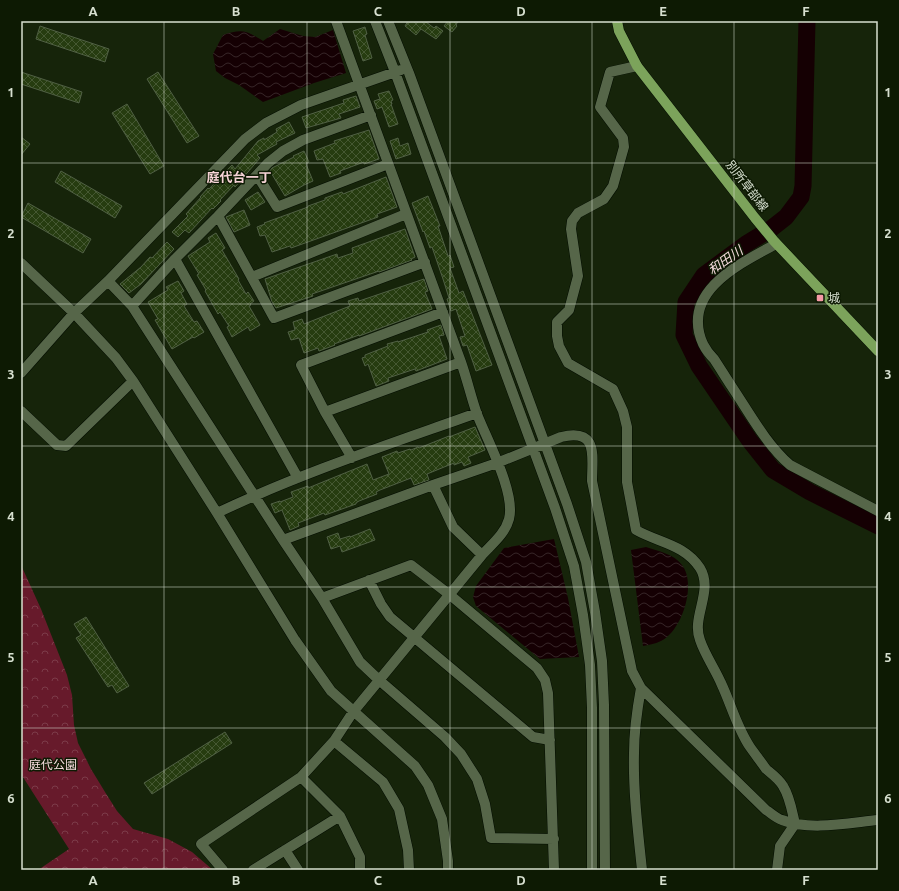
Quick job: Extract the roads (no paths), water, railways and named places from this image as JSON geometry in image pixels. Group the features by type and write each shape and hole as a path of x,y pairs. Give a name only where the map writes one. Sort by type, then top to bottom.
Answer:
{"main road":[{"name":"別所草部線","path":"617,21 619,30 637,66 755,218 775,242 878,351"}],"street":[{"path":"224,870 201,844 302,777 334,741 353,712 414,637 482,555 503,533 509,518 511,505 498,463 477,413 461,362 336,21"},
{"path":"375,21 555,508 574,566 590,665 592,708 592,870"},
{"path":"388,21 407,68 545,443 586,562 602,661 604,712 604,870"},
{"path":"637,66 610,72 600,107 623,138 624,147 613,186 604,199 578,213 572,221 571,229 578,276 569,310 560,318 558,322 557,336 559,346 568,363 613,389 623,411 627,427 628,482 636,530 649,538 667,542 686,553 700,569 704,581 704,596 698,624 699,639 749,746 766,768 783,785 795,824 780,846 777,870"},
{"path":"21,372 74,313 108,281 245,138 266,123 301,105 359,83 407,68"},
{"path":"132,306 175,259 273,159 303,140 371,115"},
{"path":"257,175 277,207 388,164"},
{"path":"252,277 406,214"},
{"path":"218,216 274,318 425,262"},
{"path":"775,242 746,260 708,290 701,303 698,315 699,331 704,345 780,457 790,465 878,511"},
{"path":"175,259 298,478"},
{"path":"21,263 74,313 116,358 133,381 217,513 295,640 331,691 415,766 428,785 442,819 448,870"},
{"path":"108,281 132,306 322,598 360,662 445,737 461,754 476,779 485,804 492,838 554,839"},
{"path":"352,458 300,365 443,312"},
{"path":"325,412 461,362"},
{"path":"21,411 57,446 66,446 133,381"},
{"path":"217,513 255,495 298,478 477,413"},
{"path":"283,540 433,485 498,463 561,437 579,435 591,445 593,455 592,481 632,671 641,688 766,810 780,820 795,824 812,825 878,820"},
{"path":"433,485 453,527 482,555"},
{"path":"322,598 411,565 450,595 537,668 545,680 548,693 554,870"},
{"path":"369,580 381,604 390,617 533,736 550,740"},
{"path":"641,688 635,722 634,783 642,870"},
{"path":"334,741 383,782 399,810 408,850 409,870"},
{"path":"302,777 340,816 360,857 360,870"},
{"path":"253,870 340,816"},
{"path":"285,850 298,870"}],"water":[{"path":"280,29 303,36 315,37 333,30 346,73 263,102 216,71 213,54 223,35 239,31 248,33 263,41"},
{"path":"554,539 568,598 579,657 540,659 476,606 473,597 476,586 504,548"},
{"path":"646,547 666,553 679,561 686,573 688,583 685,606 681,618 675,628 669,636 661,641 643,646 631,550"}],"waterway":[{"name":"和田川","path":"807,21 803,186 801,197 786,217 704,275 686,302 684,335 699,366 750,441 773,470 810,492 878,526"}],"place":[{"name":"城","path":"820,298"}],"district":[{"name":"庭代台一丁","path":"239,177"}],"park label":[{"name":"庭代公園","path":"53,765"}]}
